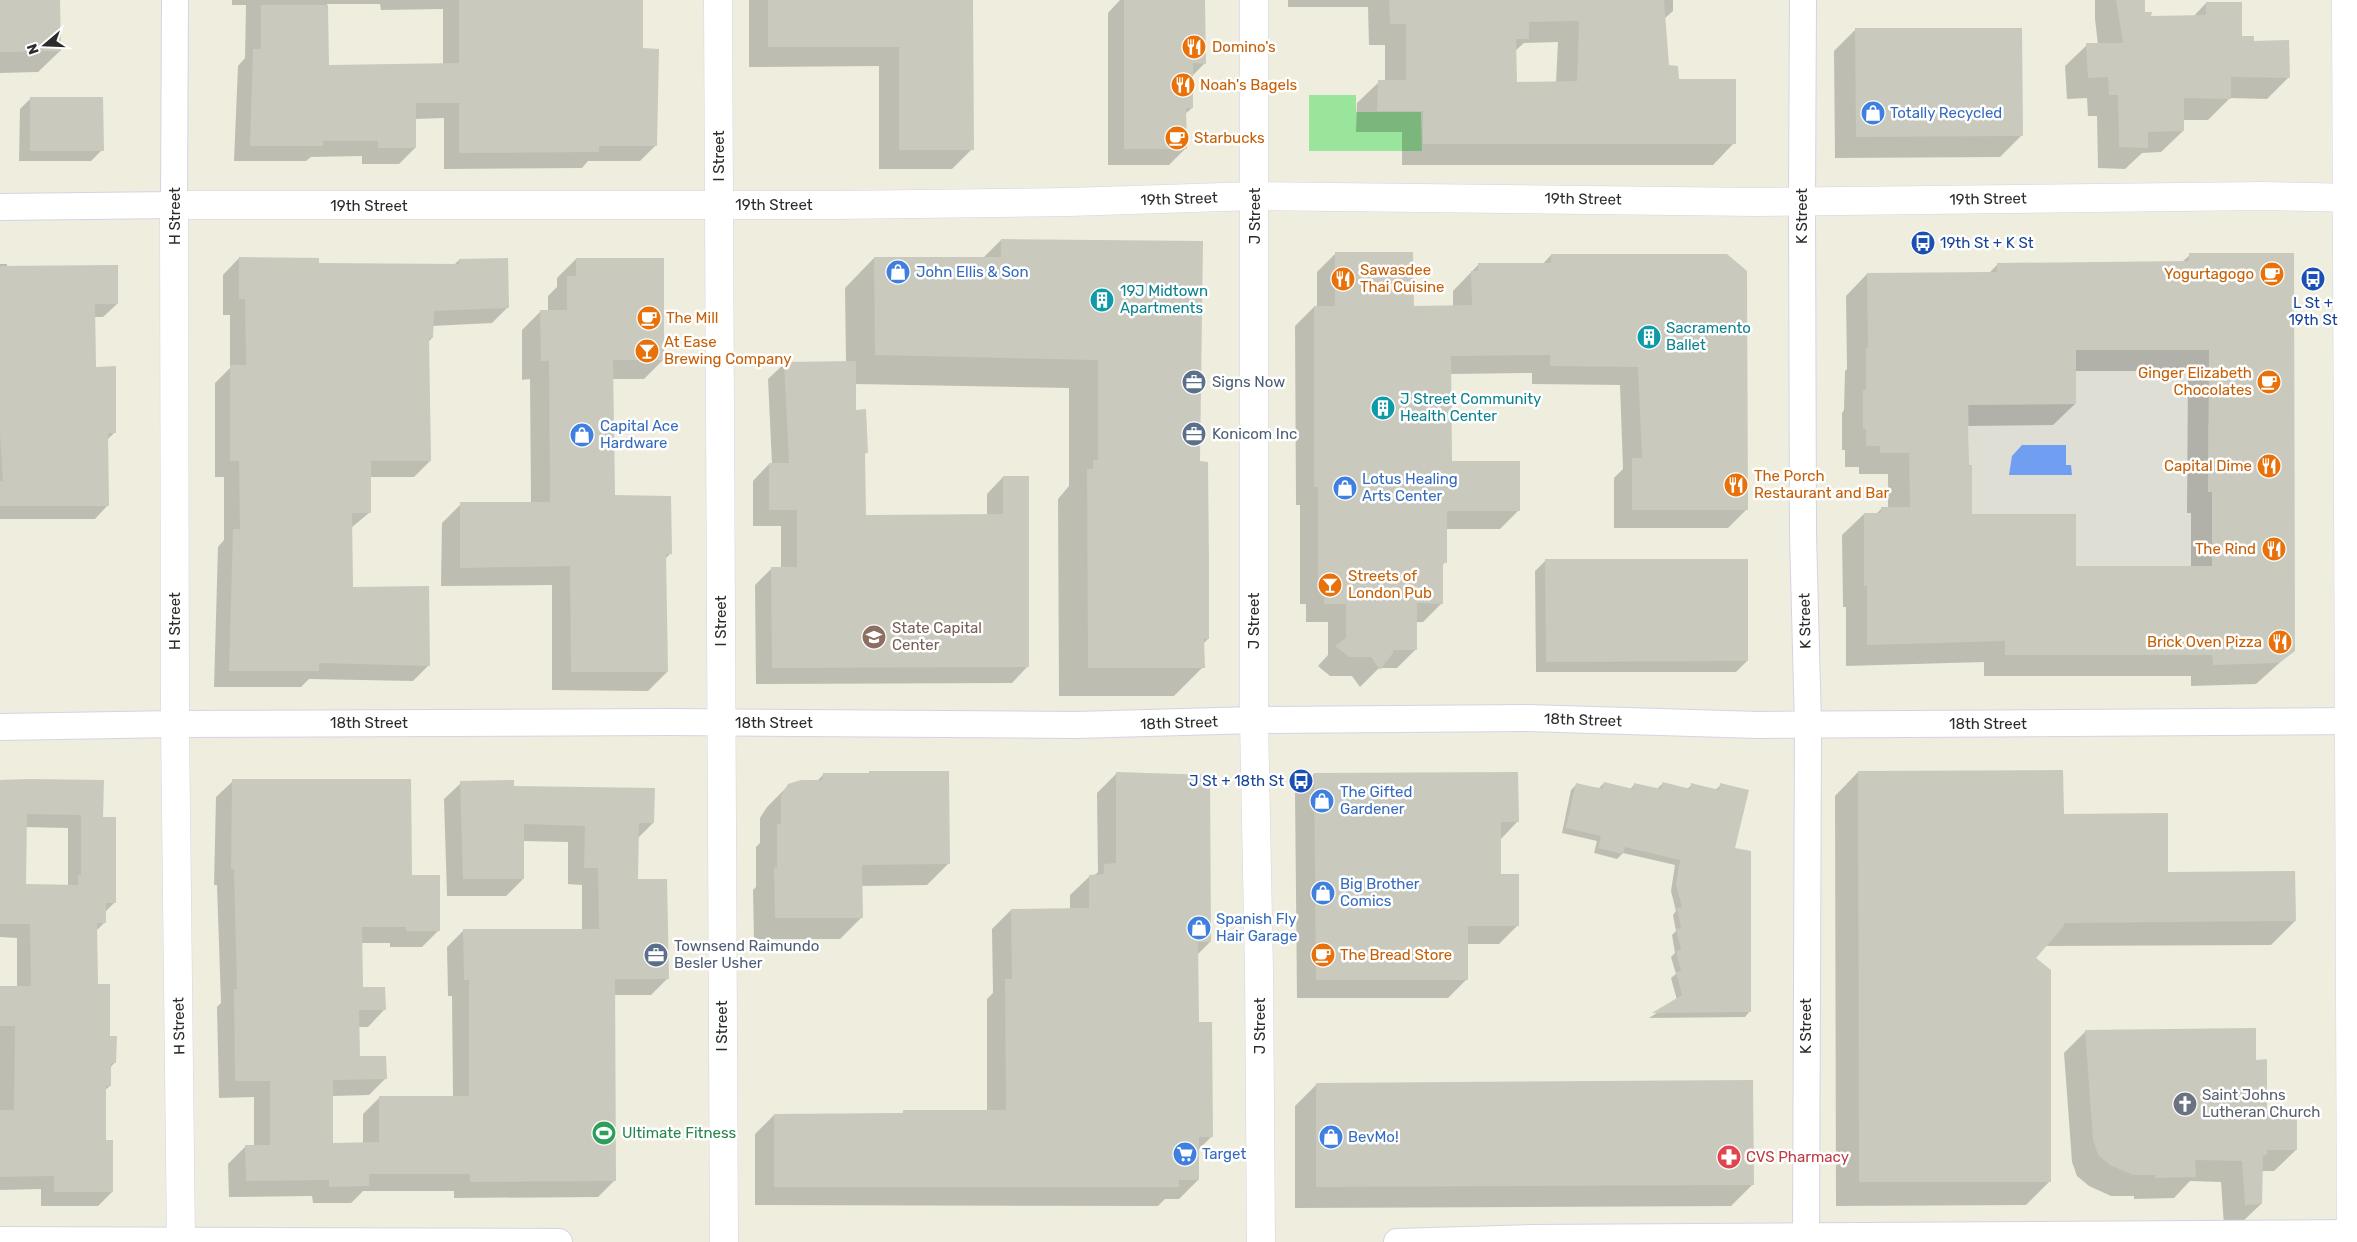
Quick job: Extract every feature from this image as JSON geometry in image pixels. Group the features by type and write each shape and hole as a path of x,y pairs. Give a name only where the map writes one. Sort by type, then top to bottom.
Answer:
{"main road":[{"name":"I Street","path":"718,0 724,1242"},
{"name":"J Street","path":"1254,0 1254,720 1259,971 1261,1242"},
{"path":"2346,0 2352,198 2353,1236"},
{"name":"19th Street","path":"174,206 1069,202 1255,196 1802,202 2252,196 2352,198"},
{"name":"H Street","path":"174,206 175,724 181,1241"}],"street":[{"name":"H Street","path":"174,206 175,0"},
{"name":"K Street","path":"1803,0 1803,534 1808,725 1806,1240"},
{"name":"19th Street","path":"0,207 174,206"},
{"name":"18th Street","path":"0,727 175,724 720,723 1076,726 1254,720 1527,718 1808,725 2353,721"},
{"path":"1397,1242 1533,1238 1806,1240 2353,1236"},
{"path":"0,1240 559,1242"}],"green space":[{"path":"1309,95 1356,95 1356,112 1421,112 1422,151 1309,151"}],"shaded area":[{"path":"1973,272 1997,272 1998,404 2076,404 2076,378 2057,350 2209,350 2236,423 2208,424 2208,492 2227,492 2212,510 2212,566 2059,566 2076,538 2076,514 1999,514 1971,574 1972,465 1945,466 1969,446 1968,375"}],"water":[{"path":"2022,445 2066,445 2066,465 2071,465 2072,475 2009,475 2012,456"}],"building":[{"path":"0,0 60,0 61,51 0,52"},
{"path":"459,0 643,0 643,48 659,49 657,146 599,146 599,152 459,153 459,103 416,103 416,148 378,148 378,141 323,141 323,146 250,146 253,49 261,49 261,5 328,5 329,65 459,63"},
{"path":"768,0 973,0 974,150 899,150 899,47 768,47"},
{"path":"1124,0 1205,0 1206,64 1193,63 1193,108 1186,108 1187,149 1124,149"},
{"path":"1389,0 1664,0 1669,65 1678,66 1679,79 1736,79 1736,144 1423,144 1423,111 1377,111 1378,80 1406,80 1406,24 1390,24","holes":["1579,21 1577,81 1517,82 1516,39 1529,39 1529,22"]},
{"path":"2116,0 2145,0 2145,12 2152,12 2151,16 2206,15 2206,2 2242,2 2242,36 2254,36 2254,41 2289,40 2290,78 2231,77 2231,99 2184,98 2184,131 2148,132 2148,148 2119,147 2118,95 2109,95 2108,77 2088,78 2086,43 2123,43"},
{"path":"1855,28 2022,28 2023,136 1856,137"},
{"path":"30,97 103,97 104,151 30,151"},
{"path":"1001,239 1203,241 1200,461 1208,462 1209,565 1209,639 1204,639 1205,668 1088,668 1087,469 1093,469 1093,460 1098,460 1098,360 875,355 874,257 1001,257"},
{"path":"1335,252 1413,252 1414,306 1472,305 1471,271 1478,271 1478,263 1551,263 1551,254 1727,254 1747,271 1748,510 1632,510 1632,458 1642,458 1638,367 1550,366 1550,355 1451,356 1452,461 1520,461 1520,511 1447,511 1447,563 1443,562 1443,604 1417,603 1417,650 1393,650 1393,653 1380,670 1371,657 1349,657 1335,646 1346,638 1346,604 1324,604 1325,586 1318,586 1318,487 1314,487 1314,306 1335,306"},
{"path":"2189,253 2294,253 2295,651 2279,663 2213,665 2212,655 2005,655 2005,641 1867,645 1867,586 1864,586 1864,513 1881,513 1881,507 1910,507 1909,453 1880,453 1880,446 1866,446 1866,429 1863,429 1863,390 1866,390 1866,348 1868,348 1867,273 1997,272 1997,263 2189,261","holes":["2076,350 2209,350 2208,492 2212,492 2212,566 2076,566 2076,514 1972,514 1972,465 1969,465 1968,405 2076,404"]},
{"path":"239,257 319,258 319,263 459,264 459,259 508,258 509,308 434,311 433,338 429,338 431,461 371,461 371,513 352,513 353,587 429,586 430,666 319,663 319,671 229,671 233,529 240,529 239,461 230,461 230,365 246,365 245,299 239,299"},
{"path":"576,258 664,258 664,360 613,360 615,495 671,496 672,554 666,554 668,672 571,672 570,566 460,568 460,502 550,502 549,361 541,361 540,310 567,310 567,276 576,276"},
{"path":"118,265 118,304 95,304 96,367 116,366 116,433 108,433 109,506 0,506 0,481 3,481 0,433 0,266"},
{"path":"856,361 856,410 866,409 868,453 865,453 866,515 1003,514 1003,476 1029,476 1029,667 772,668 771,567 797,567 797,510 769,510 769,463 789,463 784,362"},
{"path":"1545,559 1748,559 1748,661 1546,662"},
{"path":"2063,770 2064,814 2168,813 2168,872 2295,871 2296,921 2064,923 2064,926 2036,958 2051,970 2051,1182 1859,1182 1858,771"},
{"path":"869,771 949,771 950,864 862,865 863,918 775,918 774,867 777,868 777,824 781,824 781,796 788,784 801,780 822,780 823,773 869,773"},
{"path":"1116,772 1210,775 1211,942 1198,942 1199,1022 1212,1022 1213,1137 1199,1137 1199,1180 1179,1180 1179,1187 774,1187 774,1114 903,1113 903,1110 1006,1110 1005,979 1012,979 1011,909 1089,908 1089,875 1104,874 1104,864 1116,863"},
{"path":"1518,772 1519,822 1501,822 1501,874 1519,874 1519,926 1468,926 1468,980 1316,980 1314,773"},
{"path":"232,779 411,779 412,875 440,875 440,931 406,931 406,927 362,927 363,987 385,987 386,1010 359,1010 360,1056 386,1056 387,1079 333,1080 333,1143 379,1142 379,1096 469,1096 469,980 464,980 463,929 599,929 598,868 584,868 585,826 524,824 524,879 463,879 460,781 514,780 514,786 655,788 654,823 639,823 638,879 667,879 669,979 615,979 616,1181 470,1182 470,1174 369,1174 369,1186 329,1187 329,1180 246,1181 245,1145 270,1145 270,1081 235,1081 234,989 237,989 234,869 231,869"},
{"path":"0,780 104,780 103,817 116,817 116,903 106,903 106,923 97,923 98,984 110,984 110,1036 117,1036 116,1063 111,1063 111,1086 106,1086 106,1140 113,1140 113,1192 54,1192 54,1176 0,1177 0,1110 14,1110 15,1026 0,1026 0,986 31,986 30,924 0,924","holes":["27,814 81,815 81,875 78,875 78,885 26,884"]},
{"path":"1604,782 1633,789 1634,783 1661,789 1663,782 1690,789 1691,783 1719,790 1720,783 1749,790 1735,848 1751,851 1751,1012 1652,1013 1682,995 1676,972 1681,971 1676,951 1681,950 1676,929 1681,928 1677,908 1682,907 1676,885 1680,860 1625,847 1623,854 1598,848 1601,836 1566,828 1576,783 1602,789"},
{"name":"Saint Johns Lutheran Church","path":"2256,1028 2256,1060 2267,1059 2267,1110 2297,1109 2297,1150 2267,1150 2267,1155 2263,1156 2262,1204 2245,1205 2242,1161 2195,1160 2196,1177 2155,1178 2155,1175 2133,1175 2110,1165 2098,1155 2093,1140 2085,1030"},
{"path":"1753,1080 1754,1185 1316,1187 1316,1083"}],"place":[{"name":"Domino's","path":"1194,47"},
{"name":"Noah's Bagels","path":"1183,85"},
{"name":"Totally Recycled","path":"1873,113"},
{"name":"Starbucks","path":"1177,138"},
{"name":"19th St + K St","path":"1923,243"},
{"name":"John Ellis & Son","path":"898,272"},
{"name":"Yogurtagogo","path":"2272,274"},
{"name":"Sawasdee Thai Cuisine","path":"1343,279"},
{"name":"L St + 19th St","path":"2313,279"},
{"name":"19J Midtown Apartments","path":"1102,300"},
{"name":"The Mill","path":"649,318"},
{"name":"Sacramento Ballet","path":"1649,337"},
{"name":"At Ease Brewing Company","path":"647,351"},
{"name":"Signs Now","path":"1194,382"},
{"name":"Ginger Elizabeth Chocolates","path":"2269,382"},
{"name":"J Street Community Health Center","path":"1383,408"},
{"name":"Konicom Inc","path":"1194,434"},
{"name":"Capital Ace Hardware","path":"582,435"},
{"name":"Capital Dime","path":"2269,466"},
{"name":"The Porch Restaurant and Bar","path":"1736,485"},
{"name":"Lotus Healing Arts Center","path":"1345,488"},
{"name":"The Rind","path":"2274,549"},
{"name":"Streets of London Pub","path":"1330,585"},
{"name":"State Capital Center","path":"874,637"},
{"name":"Brick Oven Pizza","path":"2280,642"},
{"name":"J St + 18th St","path":"1301,781"},
{"name":"The Gifted Gardener","path":"1322,801"},
{"name":"Big Brother Comics","path":"1323,893"},
{"name":"Spanish Fly Hair Garage","path":"1199,928"},
{"name":"Townsend Raimundo Besler Usher","path":"656,955"},
{"name":"The Bread Store","path":"1323,955"},
{"name":"Saint Johns Lutheran Church","path":"2185,1104"},
{"name":"Ultimate Fitness","path":"604,1133"},
{"name":"BevMo!","path":"1331,1137"},
{"name":"Target","path":"1185,1154"},
{"name":"CVS Pharmacy","path":"1729,1157"}]}
